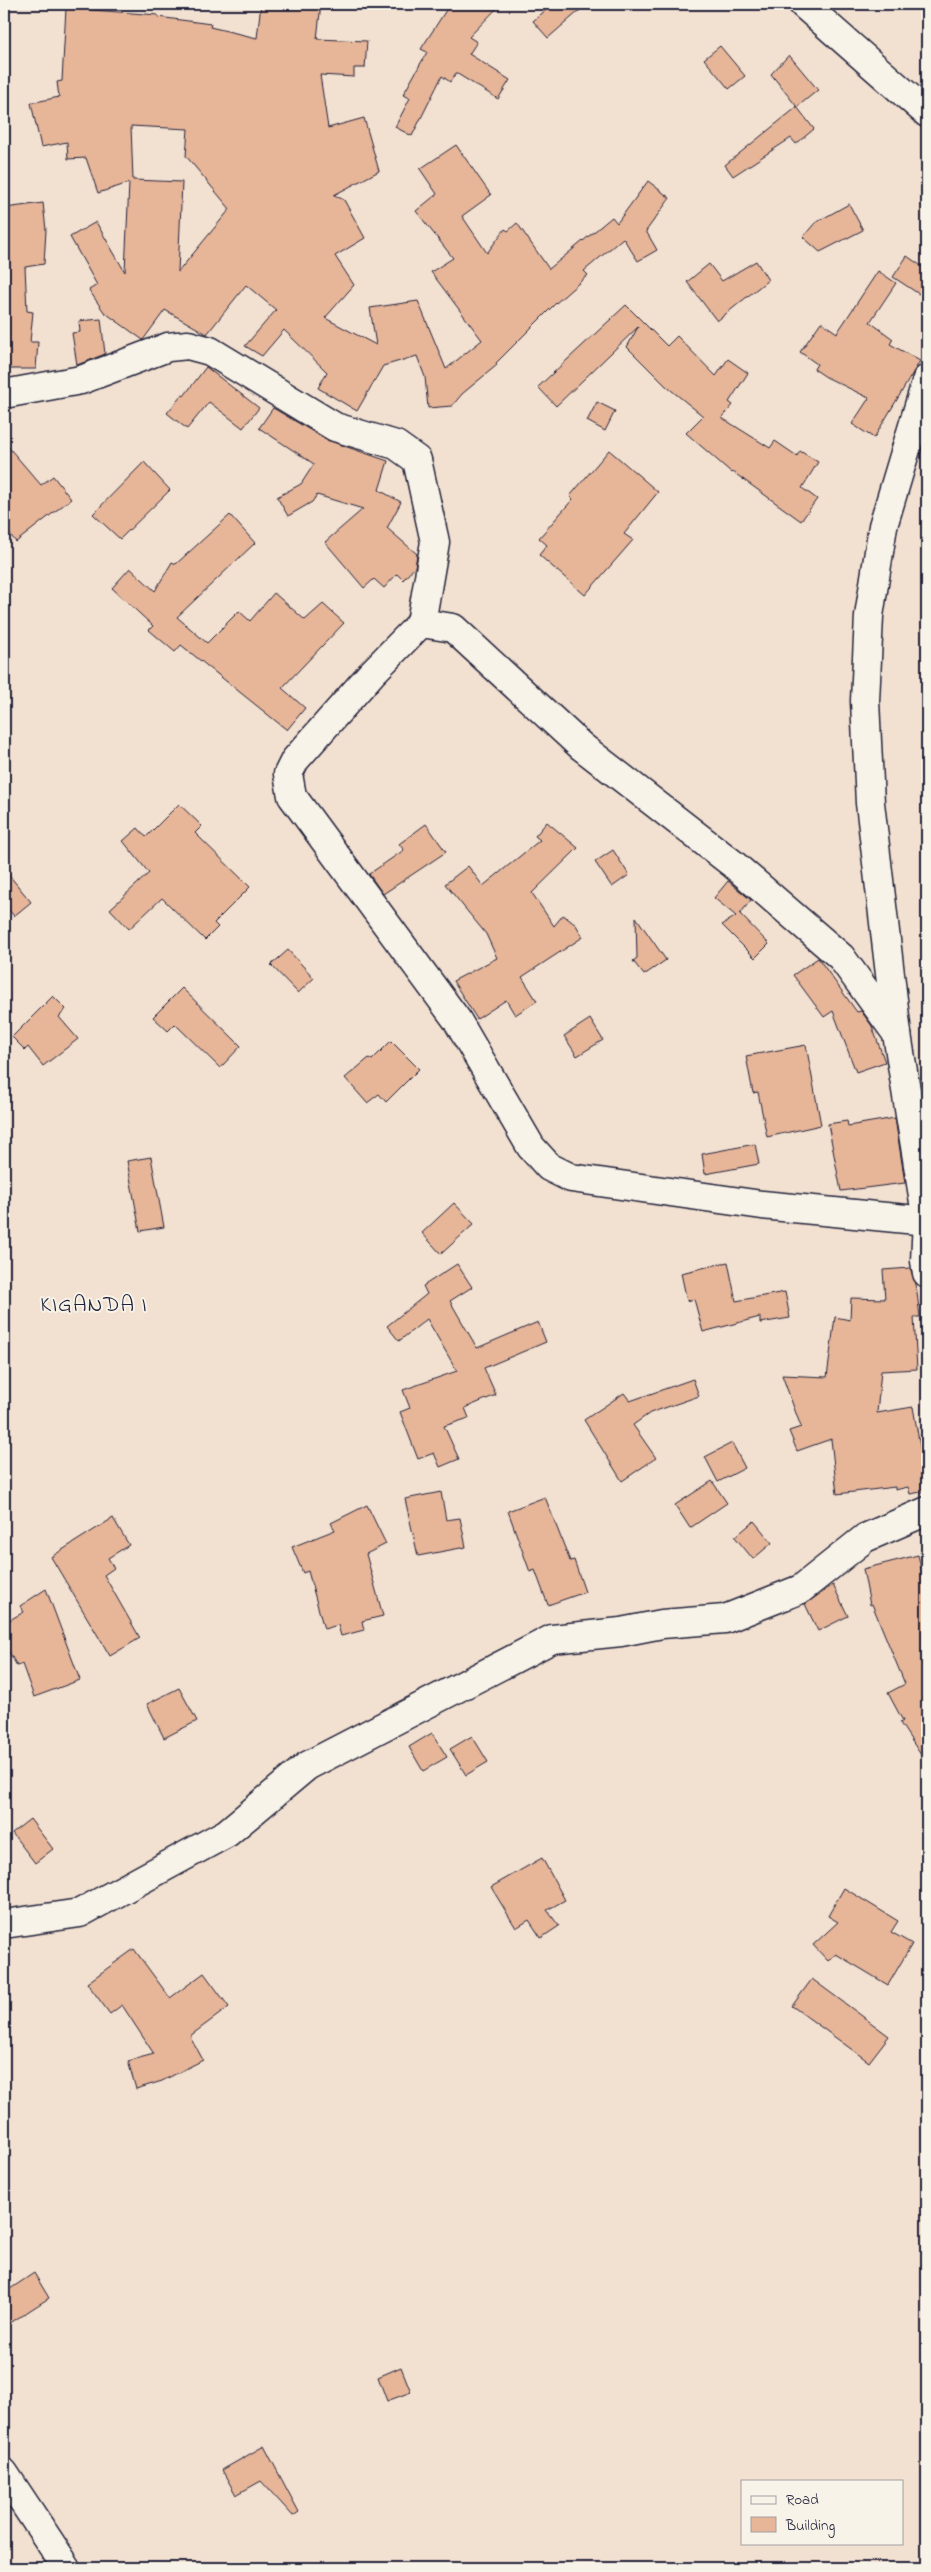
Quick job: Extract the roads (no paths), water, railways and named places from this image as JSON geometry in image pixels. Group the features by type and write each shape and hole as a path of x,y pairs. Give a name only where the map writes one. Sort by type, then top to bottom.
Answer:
{"street":[{"path":"803,4 927,113"},
{"path":"4,394 81,380 168,347 188,345 210,351 335,427 396,445 417,460 435,542 421,623 372,673 294,760 288,774 292,796 457,1020 531,1147 550,1167 570,1178 762,1205 927,1221"},
{"path":"927,379 883,526 869,616 865,701 870,803 897,1034 927,1221 925,1261 927,1273"},
{"path":"421,623 453,628 581,746 733,864 842,957 897,1034"},
{"path":"4,1924 80,1913 227,1833 307,1766 552,1639 621,1632 662,1624 725,1619 801,1589 865,1538 927,1511"},
{"path":"4,2473 67,2568"}],"district":[{"name":"KIGANDA I","path":"94,1303"}]}
